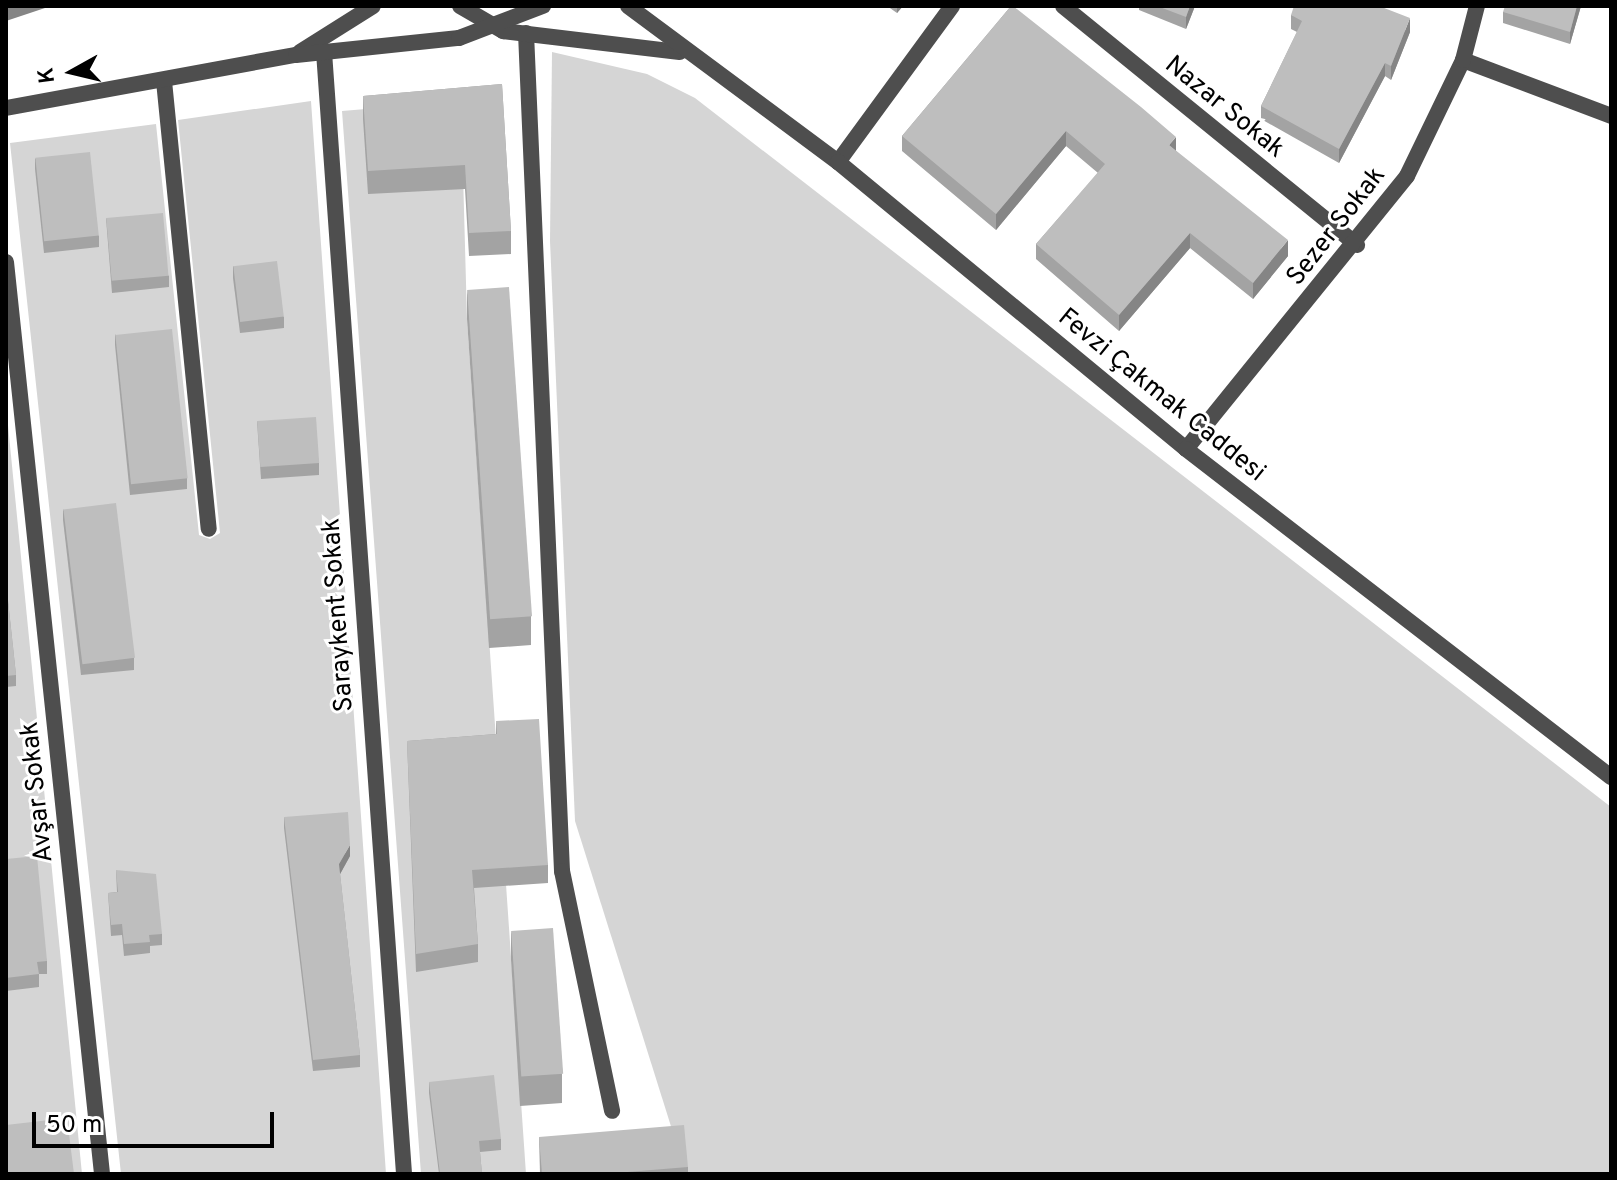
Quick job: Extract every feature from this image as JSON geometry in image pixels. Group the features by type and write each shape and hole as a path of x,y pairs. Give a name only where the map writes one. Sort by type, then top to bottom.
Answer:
{"street":[{"path":"296,55 373,6"},
{"path":"460,6 497,27 681,52"},
{"path":"6,108 296,55 497,27 543,6"},
{"name":"Fevzi Çakmak Caddesi","path":"628,6 681,52 838,162 1186,449 1611,777"},
{"path":"838,162 952,6"},
{"name":"Nazar Sokak","path":"1063,6 1357,245"},
{"name":"Sezer Sokak","path":"1186,449 1357,245 1407,176 1463,60 1477,6"},
{"path":"526,33 562,871 612,1111"},
{"name":"Saraykent Sokak","path":"324,52 404,1174"},
{"path":"1463,60 1611,116"},
{"path":"164,81 209,529"},
{"name":"Avşar Sokak","path":"6,262 102,1174"}],"shaded area":[{"path":"552,52 647,74 695,98 1611,807 1611,1174 686,1174 575,821 550,241"},
{"path":"311,101 386,1174 121,1174 10,143 156,124 199,535 210,539 220,533 178,120"},
{"path":"461,101 467,319 526,1174 421,1174 342,111"},
{"path":"6,405 82,1174 6,1174"}],"building":[{"path":"1011,6 1141,107 1176,137 1169,145 1288,240 1253,283 1190,233 1119,315 1036,244 1105,164 1066,131 996,214 902,136"},
{"path":"1157,6 1190,6 1186,17"},
{"path":"1294,6 1379,6 1410,18 1391,66 1385,63 1339,149 1261,106 1302,21 1291,15"},
{"path":"1505,6 1577,6 1570,32 1503,12"},
{"path":"502,84 511,231 469,233 465,165 368,171 363,96"},
{"path":"90,152 99,236 44,241 35,158"},
{"path":"163,213 168,276 112,281 106,218"},
{"path":"277,261 284,317 240,322 233,266"},
{"path":"509,287 532,616 490,619 467,290"},
{"path":"172,329 188,478 131,484 115,335"},
{"path":"316,417 319,463 260,467 257,421"},
{"path":"116,503 135,658 82,664 63,509"},
{"path":"6,582 16,675 6,676"},
{"path":"539,719 548,865 472,870 478,944 416,954 407,741 497,734 496,721"},
{"path":"348,812 350,845 339,864 360,1055 313,1060 284,817"},
{"path":"37,856 47,961 37,962 39,974 6,978 6,859"},
{"path":"116,870 156,874 162,934 149,935 150,942 124,944 122,924 111,925 108,893 118,892"},
{"path":"553,928 563,1074 521,1077 511,931"},
{"path":"494,1075 501,1139 479,1141 482,1174 440,1174 429,1082"},
{"path":"67,1118 74,1174 6,1174 6,1125"},
{"path":"684,1125 688,1167 603,1174 542,1174 539,1137"}]}
